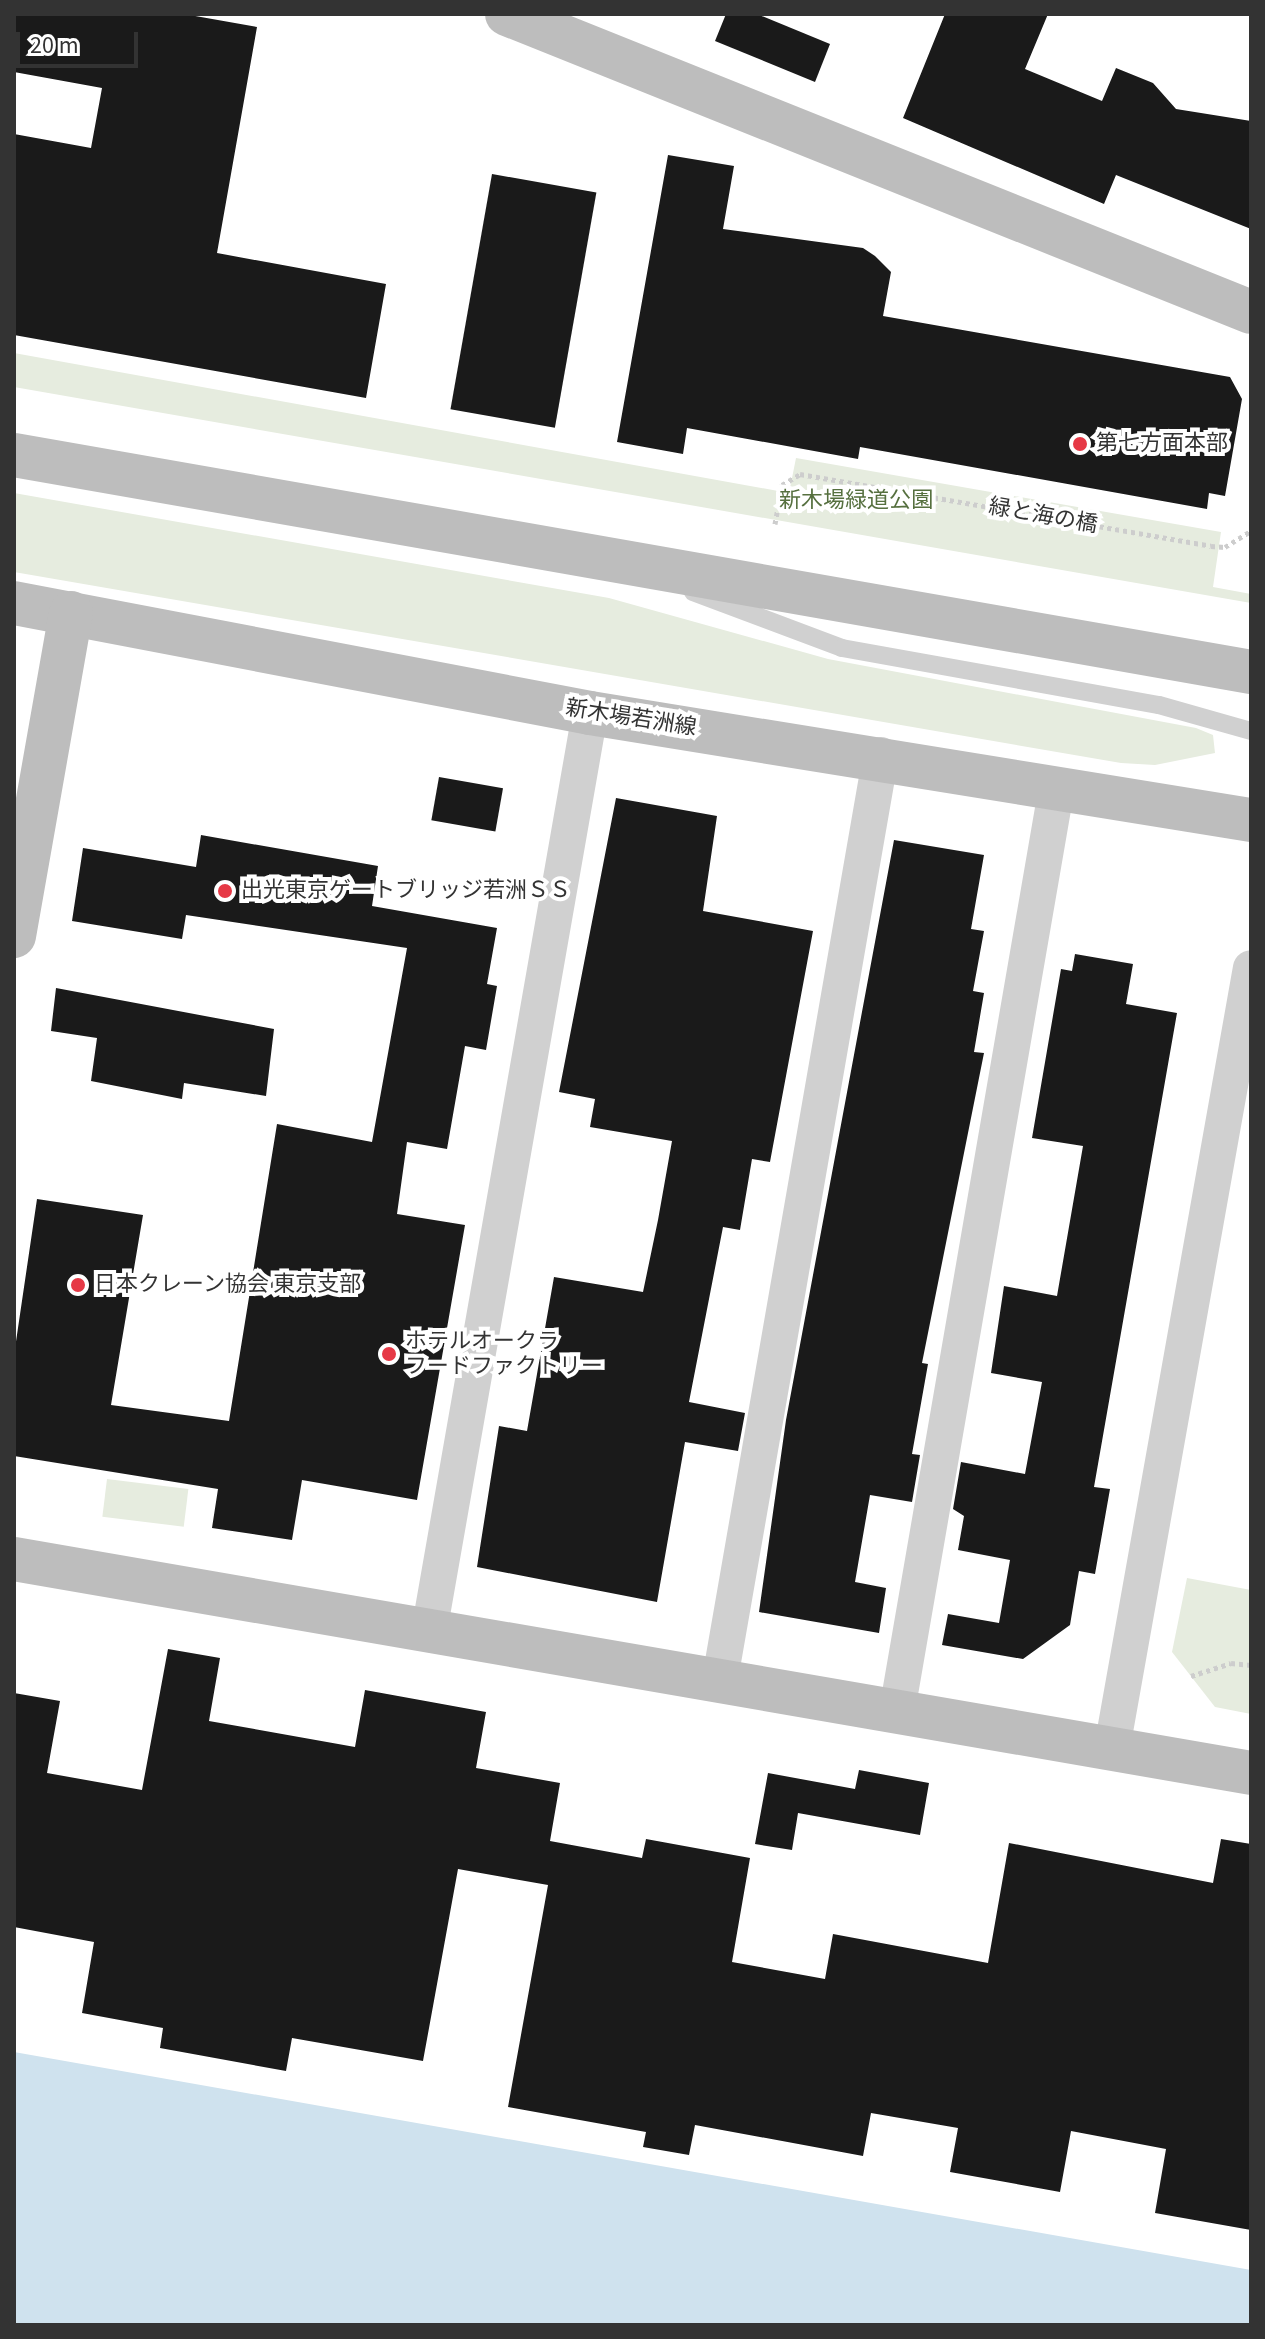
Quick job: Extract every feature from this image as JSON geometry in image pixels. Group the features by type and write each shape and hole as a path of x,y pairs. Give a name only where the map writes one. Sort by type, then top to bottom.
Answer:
{"street":[{"path":"507,14 1251,312"},
{"path":"14,455 1251,672"},
{"name":"新木場若洲線","path":"14,603 590,713 881,755 1251,820"},
{"path":"14,936 71,613"},
{"path":"429,1632 590,713"},
{"path":"720,1679 881,755"},
{"path":"897,1711 1057,786"},
{"path":"1112,1748 1251,968"},
{"path":"14,1559 1251,1773"}],"lane":[{"path":"605,559 842,648 1159,705 1251,731"}],"path":[{"name":"緑と海の橋","path":"775,524 782,485 800,474 1211,546 1225,547 1251,531"},
{"path":"1191,1676 1231,1663 1251,1665"}],"green space":[{"name":"新木場緑道公園","path":"14,353 789,493 796,458 1221,532 1213,587 1251,594 1251,603 14,387"},
{"path":"14,493 609,598 828,659 1196,728 1213,735 1215,753 1155,765 1121,763 14,572"},
{"path":"107,1479 188,1489 184,1527 102,1517"},
{"path":"1187,1578 1251,1590 1251,1714 1215,1707 1172,1652"}],"water":[{"path":"14,2052 1251,2270 1251,2325 14,2325"}],"building":[{"path":"14,14 184,14 257,27 217,253 386,284 366,398 14,335 14,134 91,148 102,88 14,72"},
{"path":"726,14 757,14 830,44 815,82 715,41"},
{"path":"945,14 1048,14 1025,69 1102,101 1116,68 1153,83 1176,109 1251,121 1251,229 1116,175 1104,204 903,118"},
{"path":"668,155 734,166 723,229 863,248 875,256 891,272 883,316 1230,377 1242,399 1225,496 1209,493 1207,509 860,447 858,459 687,428 683,454 617,442"},
{"path":"492,174 596,192 555,428 450,409"},
{"path":"439,777 503,788 495,832 431,820"},
{"path":"616,798 717,816 703,911 813,931 770,1162 752,1159 740,1230 723,1227 689,1402 745,1413 738,1451 685,1442 657,1602 477,1567 499,1426 527,1431 554,1277 643,1292 658,1220 672,1141 590,1127 595,1099 559,1092"},
{"path":"201,835 378,866 372,906 497,928 487,984 497,986 486,1050 465,1046 447,1149 407,1142 397,1214 465,1225 417,1500 302,1480 292,1540 212,1528 218,1489 14,1456 14,1355 37,1199 143,1215 111,1405 229,1421 277,1124 372,1142 407,948 186,915 182,939 72,921 83,848 196,867"},
{"path":"894,840 984,855 971,929 984,931 973,991 984,993 974,1052 984,1053 922,1363 928,1364 912,1454 920,1455 912,1502 870,1495 855,1582 886,1588 879,1633 759,1612 786,1420"},
{"path":"1075,954 1133,964 1126,1004 1177,1013 1094,1487 1110,1489 1095,1574 1079,1571 1070,1625 1023,1659 942,1645 948,1614 999,1623 1010,1560 958,1550 964,1516 953,1509 961,1462 1025,1474 1042,1382 991,1373 1004,1286 1057,1296 1083,1146 1032,1138 1061,969 1072,971"},
{"path":"56,988 274,1029 266,1096 184,1083 182,1099 91,1081 97,1038 51,1031"},
{"path":"168,1649 220,1658 209,1721 355,1747 365,1690 486,1712 476,1768 560,1783 550,1841 642,1858 646,1839 750,1858 732,1962 825,1979 833,1934 988,1963 1009,1843 1213,1883 1221,1839 1251,1844 1251,2230 1155,2213 1166,2149 1071,2131 1060,2192 950,2172 958,2128 871,2113 863,2156 695,2125 689,2155 643,2147 646,2132 508,2107 548,1885 458,1869 423,2061 292,2038 286,2071 160,2048 163,2028 82,2013 94,1942 14,1927 14,1693 60,1701 47,1773 142,1790"},
{"path":"859,1770 929,1783 920,1835 798,1813 792,1850 755,1844 768,1773 855,1789"}],"place":[{"name":"第七方面本部","path":"1080,444"},
{"name":"出光東京ゲートブリッジ若洲ＳＳ","path":"225,891"},
{"name":"日本クレーン協会 東京支部","path":"78,1285"},
{"name":"ホテルオークラ フードファクトリー","path":"389,1354"}]}
